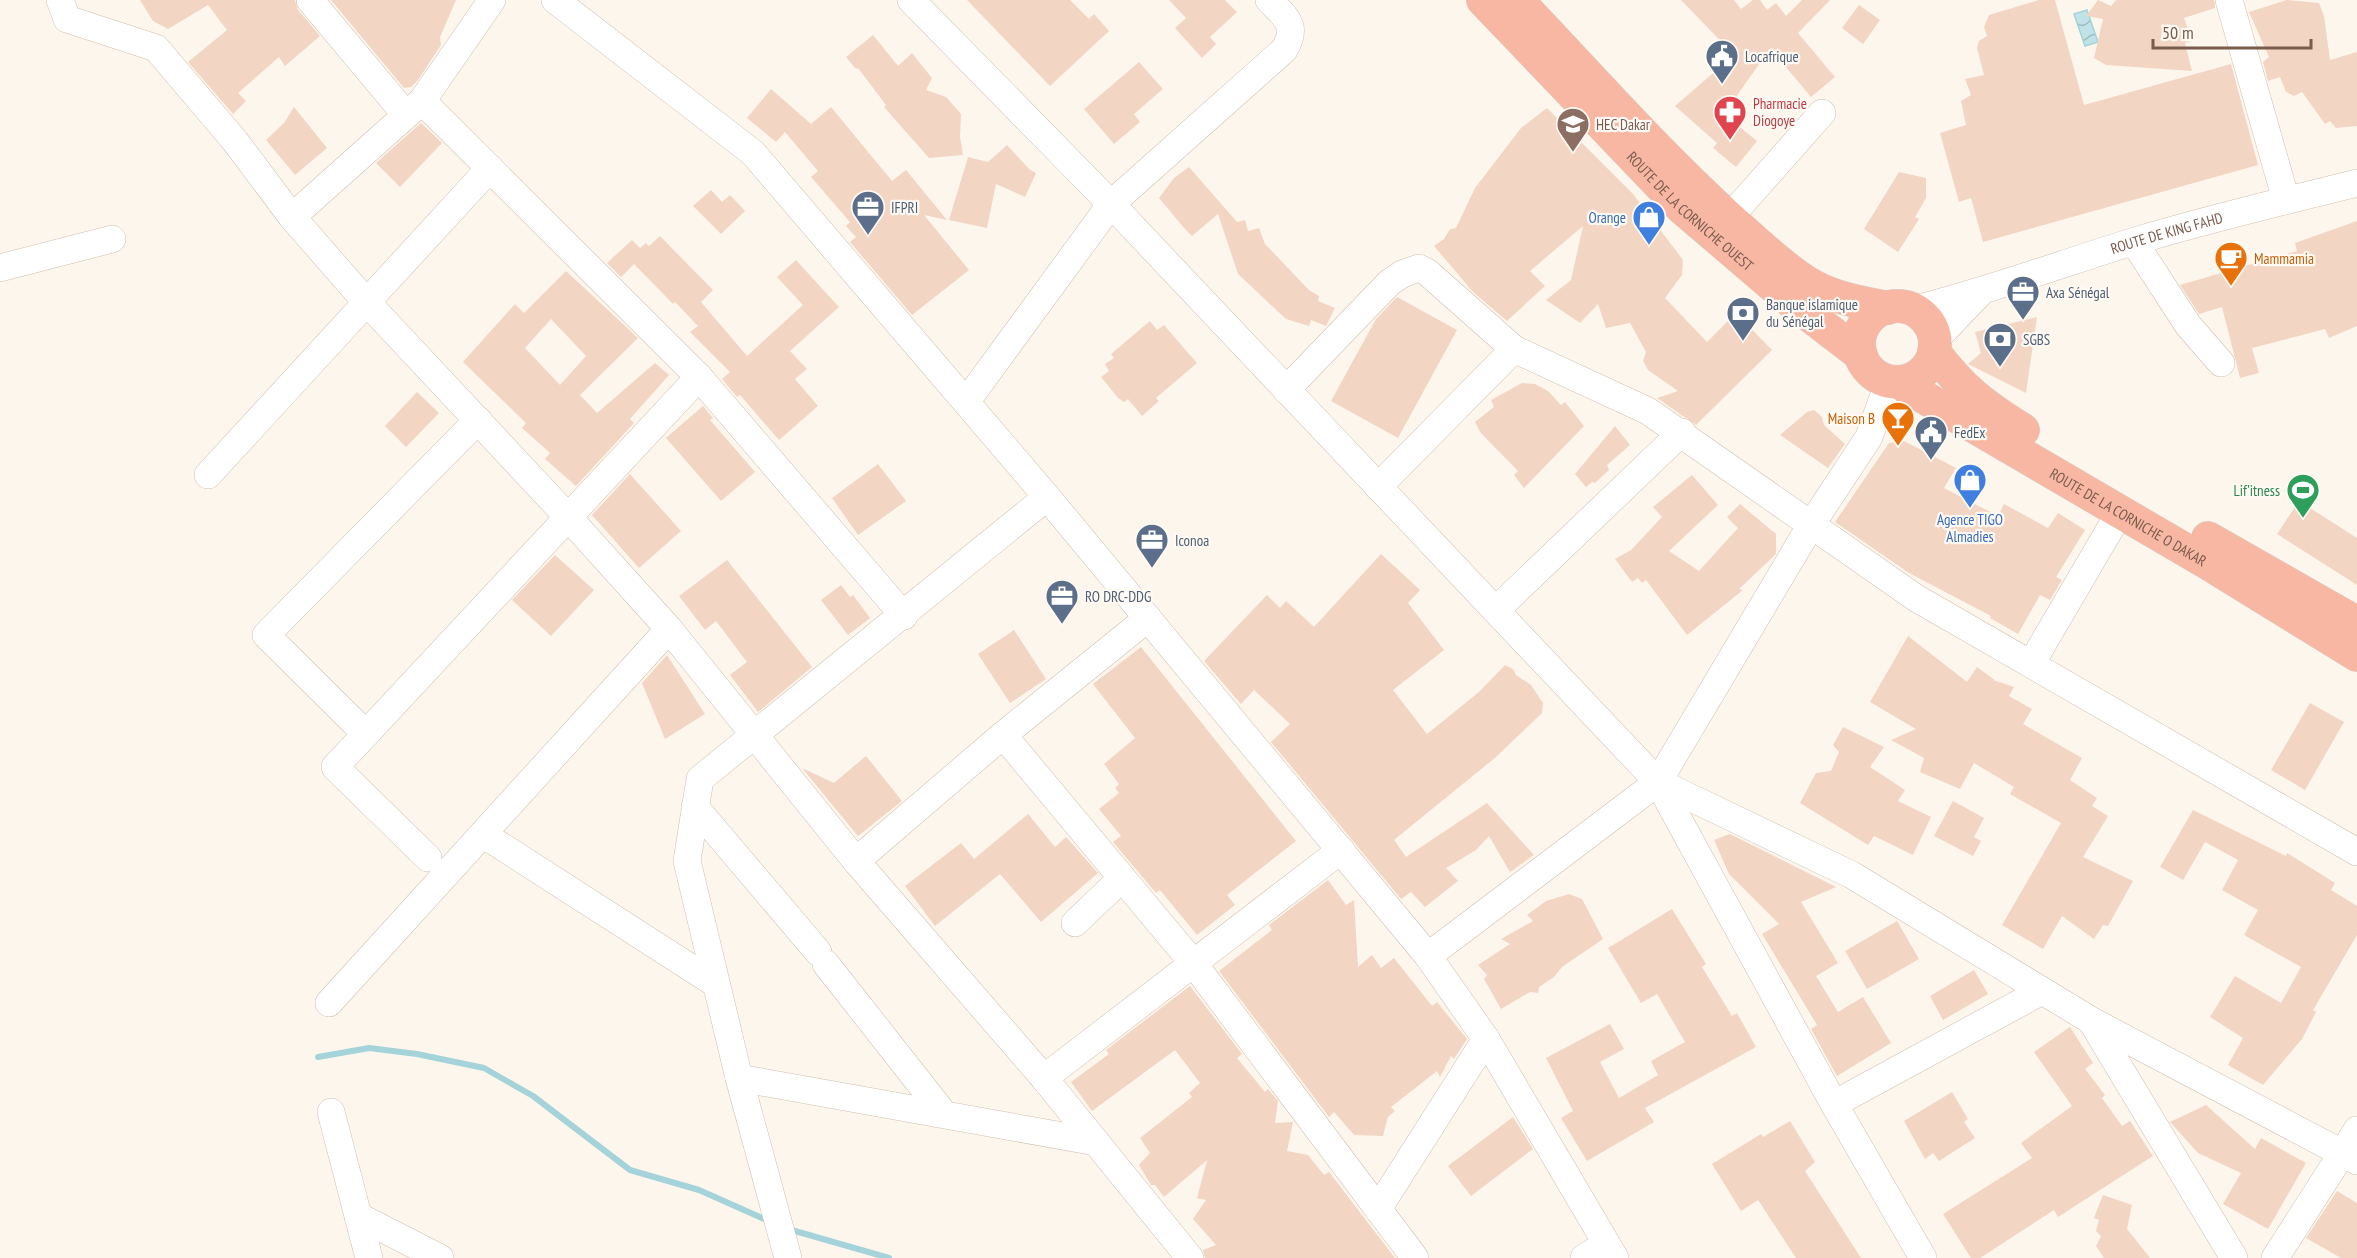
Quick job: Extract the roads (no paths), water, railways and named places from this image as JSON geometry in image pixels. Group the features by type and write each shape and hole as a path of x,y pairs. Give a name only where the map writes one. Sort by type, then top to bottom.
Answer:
{"highway":[{"name":"ROUTE DE LA CORNICHE OUEST","path":"1483,0 1681,207 1792,302 1861,355"},
{"name":"ROUTE DE LA CORNICHE OUEST","path":"1517,0 1697,189 1765,250 1807,282 1836,297 1900,309"},
{"path":"1900,309 1927,322 1934,346 1922,373 1894,382 1871,372 1861,355 1860,338 1867,322 1900,309"},
{"name":"ROUTE DE LA CORNICHE O DAKAR","path":"1934,346 1955,380 1993,412 2357,623"},
{"name":"ROUTE DE LA CORNICHE O DAKAR","path":"1894,382 2120,512 2357,655"}],"street":[{"path":"60,0 67,19 156,48 235,141 292,217 368,304 568,517 669,629 856,861 1044,1078 1190,1258"},
{"path":"310,0 414,108 490,168 699,377 904,616"},
{"path":"292,217 414,108 492,0"},
{"path":"555,0 753,153 1047,497 1428,956 1486,1039 1602,1253"},
{"path":"911,0 1111,204 1378,487 1497,609 1658,782 1834,1104 1923,1258"},
{"path":"966,402 1111,204 1284,50 1292,36 1292,29 1269,0"},
{"path":"2229,0 2286,200"},
{"path":"1729,218 1822,113"},
{"path":"208,475 368,304 490,168"},
{"name":"ROUTE DE KING FAHD","path":"1900,309 1980,293 2134,242 2357,183"},
{"path":"2,262 112,239"},
{"path":"2134,242 2188,325 2222,363"},
{"path":"1286,390 1389,284 1413,269 1419,268 1427,272 1514,348 1648,411 1682,432 1769,497 1916,598 2357,852"},
{"name":"ROUTE DE KING FAHD","path":"1934,346 1980,293"},
{"path":"1378,487 1514,348"},
{"path":"428,858 335,766 699,377"},
{"path":"1428,956 1658,782 1811,525 1869,437 1894,382"},
{"path":"366,734 266,635 478,420"},
{"path":"1497,609 1682,432"},
{"path":"788,1258 739,1078 687,861 700,779 904,616 1047,497"},
{"path":"2031,664 2120,512"},
{"path":"856,861 1004,735 1148,618"},
{"path":"329,1003 669,629"},
{"path":"1004,735 1194,964 1414,1258"},
{"path":"1658,782 1852,875 2092,1021 2350,1157"},
{"path":"695,807 822,958 944,1114"},
{"path":"484,835 716,984"},
{"path":"1044,1078 1341,850"},
{"path":"1076,923 1122,878"},
{"path":"1834,1104 2042,991"},
{"path":"2092,1021 2234,1258"},
{"path":"1378,1209 1486,1039"},
{"path":"739,1078 1096,1142"},
{"path":"331,1112 369,1258"},
{"path":"2275,1258 2350,1157 2357,1130"},
{"path":"358,1216 440,1258"}],"water":[{"path":"2087,10 2098,42 2085,46 2074,14"}],"waterway":[{"path":"318,1057 369,1048 417,1054 484,1068 533,1096 630,1170 699,1190 771,1222"},
{"path":"788,1229 889,1258"}],"place":[{"name":"Locafrique","path":"1722,85"},
{"name":"Pharmacie Diogoye","path":"1730,141"},
{"name":"HEC Dakar","path":"1573,153"},
{"name":"IFPRI","path":"868,236"},
{"name":"Orange","path":"1649,246"},
{"name":"Mammamia","path":"2231,287"},
{"name":"Axa Sénégal","path":"2023,321"},
{"name":"Banque islamique du Sénégal","path":"1743,342"},
{"name":"SGBS","path":"2000,368"},
{"name":"Maison B","path":"1898,447"},
{"name":"FedEx","path":"1931,461"},
{"name":"Agence TIGO Almadies","path":"1970,509"},
{"name":"Lif'itness","path":"2303,519"},
{"name":"Iconoa","path":"1152,569"},
{"name":"RO DRC-DDG","path":"1062,625"}]}
